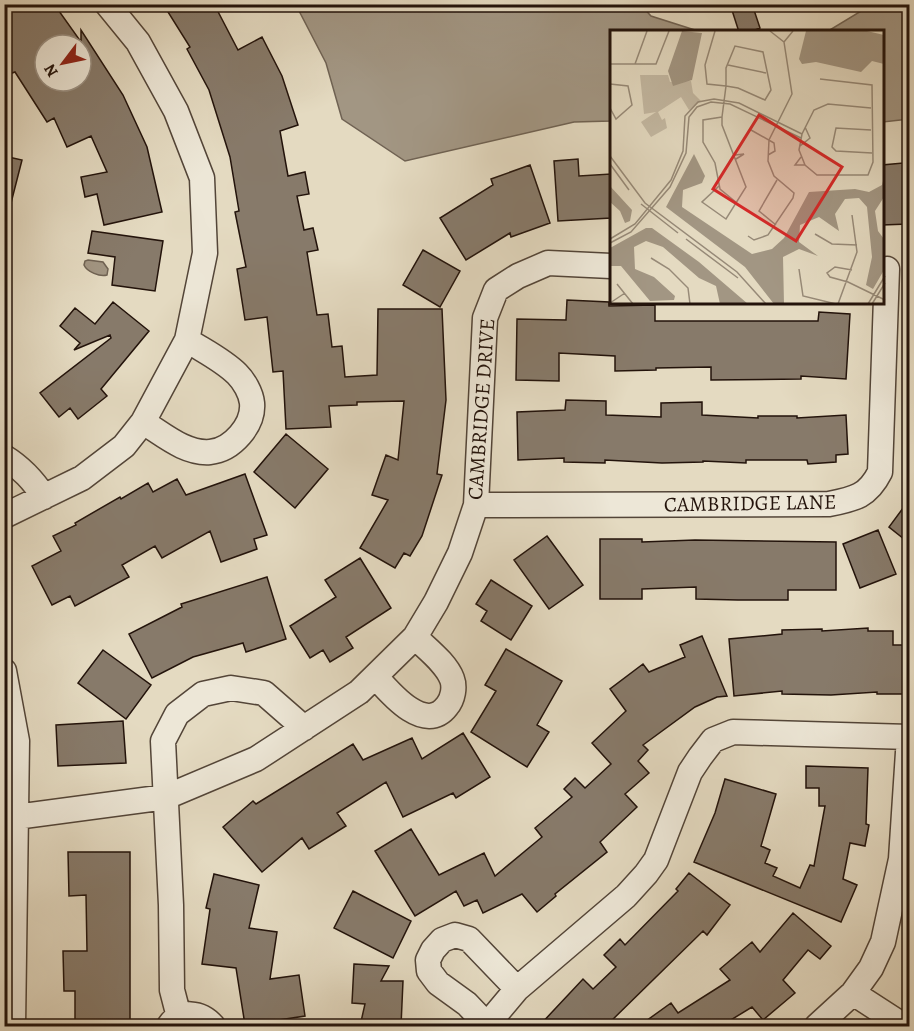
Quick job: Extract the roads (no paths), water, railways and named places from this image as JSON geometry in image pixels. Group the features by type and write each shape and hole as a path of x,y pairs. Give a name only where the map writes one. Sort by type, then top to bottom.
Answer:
{"street":[{"path":"4,516 81,478 124,446 143,422 187,340 205,253 202,178 176,111 138,42 107,4"},
{"name":"CAMBRIDGE DRIVE","path":"10,817 166,797 256,759 359,692 376,677 415,637 436,602 460,553 476,504 485,318 496,290 518,276 548,263 610,266"},
{"name":"CAMBRIDGE LANE","path":"476,504 829,504 851,500 873,487 880,472 893,268"},
{"path":"143,422 180,445 210,452 234,441 244,430 252,403 247,388 238,375 187,340"},
{"path":"4,457 19,466 32,479 44,497"},
{"path":"376,677 408,709 424,716 437,714 447,706 453,694 452,680 445,667 415,637"},
{"path":"4,671 17,741 10,817 13,1026"},
{"path":"213,1026 202,1016 194,1014 174,1022 163,741 177,714 203,694 231,688 264,693 304,728"},
{"path":"517,989 469,939 455,935 442,940 428,960 429,971 438,983 467,1004 486,1026 517,989 626,896 646,874 657,860 690,772 713,740 734,732 909,737 901,859 885,931 871,968 853,993 817,1026"},
{"path":"853,993 904,1026"}]}
